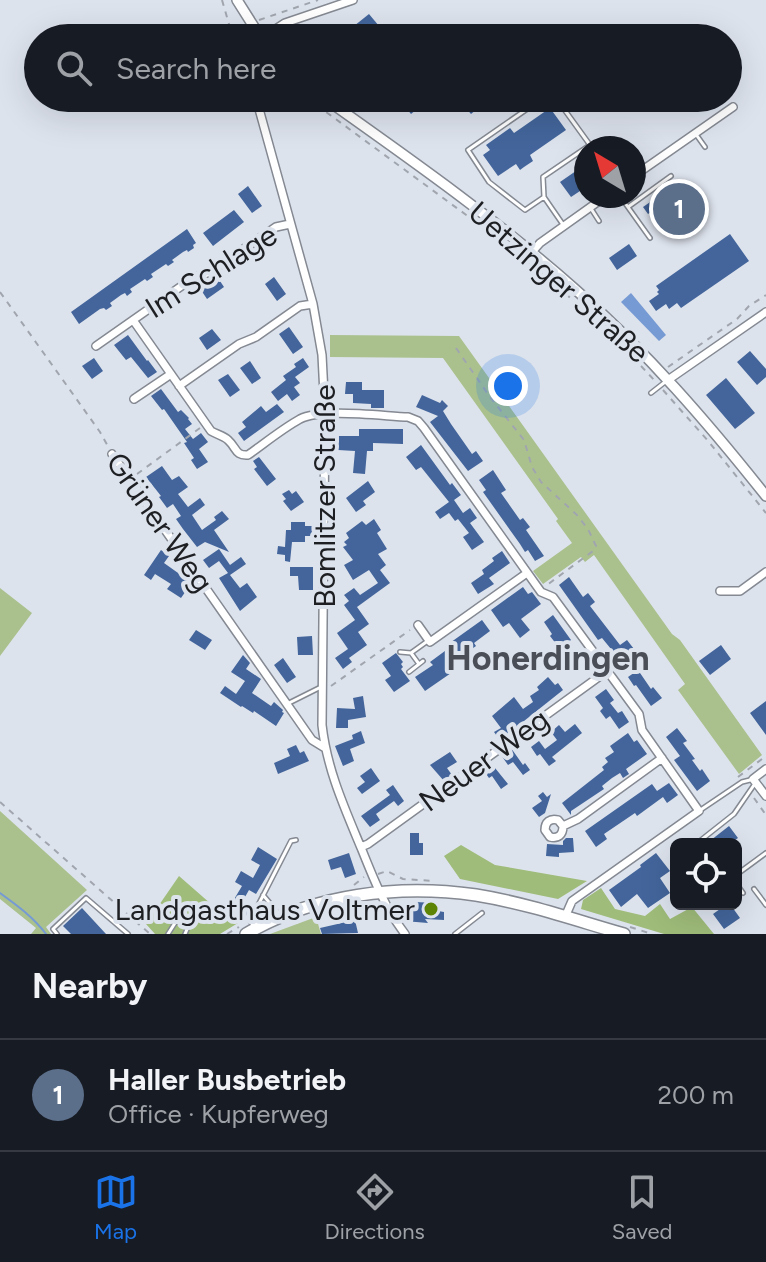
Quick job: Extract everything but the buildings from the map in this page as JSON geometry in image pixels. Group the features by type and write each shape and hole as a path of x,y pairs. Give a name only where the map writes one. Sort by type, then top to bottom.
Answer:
{"main road":[{"path":"250,931 332,900 426,890 477,895 520,904 624,934"}],"street":[{"path":"237,0 251,24"},
{"path":"283,24 353,0"},
{"name":"Bomlitzer Straße","path":"260,112 313,304 322,355 325,414 322,725 325,748 337,789 379,893 405,934"},
{"name":"Uetzinger Straße","path":"343,112 490,219 578,291 663,379 766,496"},
{"path":"646,168 726,112"},
{"path":"532,252 589,208"},
{"name":"Im Schlage","path":"96,346 193,278 210,272 276,227 290,224"},
{"path":"179,386 300,306 313,304"},
{"path":"663,379 766,312"},
{"name":"Im Schlage","path":"133,320 211,431 228,439 243,456 300,419 325,414"},
{"path":"134,399 171,374"},
{"path":"325,414 408,417 418,421 527,573 540,590 553,597 639,714 642,730 699,811 572,901 565,917"},
{"name":"Grüner Weg","path":"112,454 312,740 325,748"},
{"path":"720,591 740,591 766,572"},
{"path":"418,625 430,642 527,573"},
{"name":"Neuer Weg","path":"361,847 607,671"},
{"path":"563,826 578,819 662,758"},
{"path":"766,769 754,780 766,796"}],"lane":[{"path":"523,112 468,150 489,182 525,210 544,197"},
{"path":"564,226 544,197 543,177 590,145 566,112"},
{"path":"695,133 705,147"},
{"path":"646,194 671,176"},
{"path":"591,208 599,221"},
{"path":"629,208 650,238"},
{"path":"651,393 663,379"},
{"path":"411,653 429,640"},
{"path":"400,652 411,653 421,662 409,672"},
{"path":"287,704 323,687"},
{"path":"699,811 742,782 754,780"},
{"path":"704,838 734,814 754,780"},
{"path":"250,931 250,921 263,895 291,841 296,840"},
{"path":"742,871 766,853"},
{"path":"754,889 766,905"},
{"path":"263,895 281,917"},
{"path":"57,934 53,929 86,898 128,934"},
{"path":"455,934 482,913"},
{"path":"168,934 184,917 190,922 185,934"}],"path":[{"path":"222,0 229,24"},
{"path":"251,24 318,0"},
{"path":"326,112 503,242 573,300 637,361 663,379 766,513"},
{"name":"Grüner Weg","path":"0,292 100,432 112,454"},
{"path":"663,379 766,295"},
{"path":"456,348 524,440 532,467 541,482 577,515 595,540 593,551 540,590"},
{"path":"130,479 206,424"},
{"path":"323,687 333,686 418,625"},
{"path":"742,782 738,776 766,756"},
{"path":"749,792 766,815"},
{"path":"0,802 150,934"},
{"path":"352,886 362,877"}],"green space":[{"path":"330,335 459,336 762,755 739,774 678,690 685,684 594,555 585,562 581,557 543,584 533,571 572,543 443,358 330,357"},
{"path":"0,588 32,613 0,656"},
{"path":"0,811 87,890 46,927 51,934 31,934 36,928 0,899"},
{"path":"461,845 495,865 587,881 558,899 460,879 444,856"},
{"path":"179,876 219,911 238,923 220,934 155,934 146,924"},
{"path":"601,888 615,909 645,916 660,904 670,919 686,910 694,910 714,934 664,934 581,909 583,900"},
{"path":"316,917 321,934 270,934"}],"water":[{"path":"631,293 666,335 659,341 621,302"}],"waterway":[{"path":"0,893 46,934"}],"place":[{"name":"Haller Busbetrieb","path":"679,209"},
{"name":"Landgasthaus Voltmer","path":"431,909"}],"district":[{"name":"Honerdingen","path":"548,658"}]}
